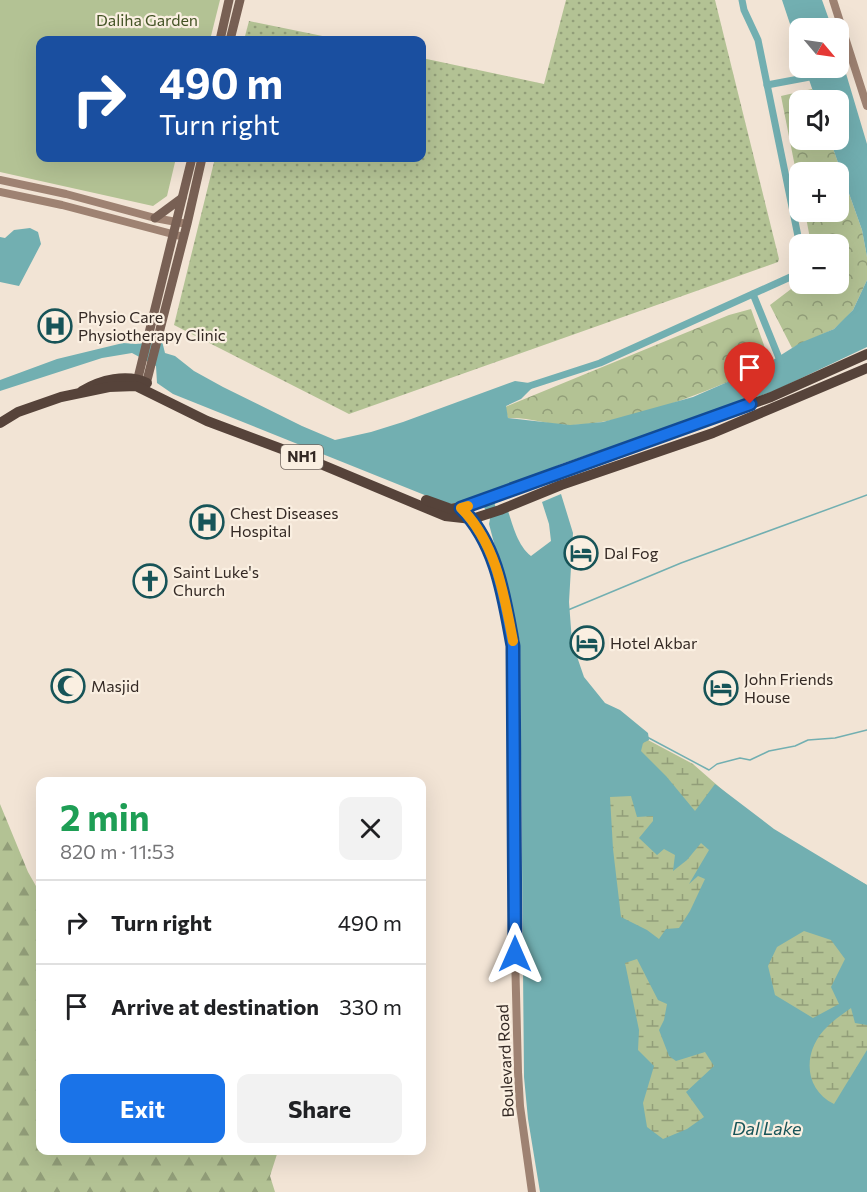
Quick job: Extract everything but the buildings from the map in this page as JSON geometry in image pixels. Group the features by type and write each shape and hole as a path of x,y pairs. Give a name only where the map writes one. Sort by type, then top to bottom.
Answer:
{"highway":[{"name":"NH1","path":"143,381 207,422 237,429 308,452 452,509 476,504 771,397 867,354"},
{"name":"NH1","path":"237,429 445,516 477,518 561,485 713,434 867,368"},
{"path":"0,423 18,412 81,392 143,381"},
{"path":"623,451 626,464"}],"main road":[{"path":"220,36 229,0"},
{"path":"231,36 240,0"},
{"path":"833,0 867,106"},
{"path":"143,381 178,236 177,222 191,162"},
{"path":"178,236 188,224 201,162"},
{"path":"0,180 64,193 155,218 188,224"},
{"path":"0,190 178,236"},
{"path":"0,190 50,197 64,193"},
{"path":"50,197 62,205"},
{"path":"155,218 182,198"},
{"name":"Boulevard Road","path":"461,508 477,518 488,545 506,605 513,646 518,1072 520,1106 532,1192"}],"green space":[{"name":"Daliha Garden","path":"0,0 220,0 211,36 36,36 36,162 175,162 167,196 153,206 0,172"},
{"path":"566,0 715,0 778,262 349,414 174,325 214,162 426,162 426,59 544,84"},
{"path":"249,21 322,36 245,36"},
{"path":"789,94 789,136 781,96"},
{"path":"792,150 834,150 838,162 794,162"},
{"path":"849,193 862,230 867,257 867,280 853,310 844,320 834,329 792,348 770,305 789,291 789,294 849,294 849,234 809,234 807,222 849,222"},
{"path":"751,309 770,362 762,367 694,396 645,412 597,423 573,425 508,418 505,407 729,315"},
{"name":"Dal Lake","path":"558,692 693,764 767,829 867,885 867,1192 608,1192"},
{"path":"0,804 36,886 36,1155 277,1155 270,1176 275,1192 0,1192"}],"water":[{"path":"782,0 822,0 828,18 789,18 789,21"},
{"path":"808,78 847,78 867,144 867,257 862,230 849,193 849,162 838,162 834,150 849,150 849,90 813,90"},
{"path":"30,228 38,232 41,244 19,286 0,282 0,237 5,238 14,230"},
{"name":"Dal Lake","path":"867,280 867,347 774,391 561,464 492,495 498,515 508,511 519,541 531,556 551,541 549,524 542,502 561,494 573,533 569,602 572,642 584,677 605,703 620,710 648,733 649,740 643,743 641,751 666,776 695,811 715,784 774,829 867,885 867,1025 855,1023 851,1008 839,1017 820,1035 810,1057 810,1068 811,1078 816,1088 834,1104 867,1050 867,1192 540,1192 528,1119 524,1077 520,642 489,524 490,519 480,499 451,504 437,500 173,394 157,383 156,366 132,353 102,358 0,391 0,380 57,359 123,343 162,341 165,353 175,356 194,371 302,426 335,440 403,422 515,381 529,383 532,388 521,399 506,406 508,418 570,425 603,422 693,397 762,367 800,343 834,329 853,310","holes":["631,796 637,817 653,816 653,821 639,838 657,855 664,849 675,855 673,871 687,860 701,843 709,850 689,884 698,876 705,879 690,911 679,928 666,929 659,939 621,917 610,797","804,931 831,940 845,959 831,987 839,1004 813,1018 775,995 768,966 777,947","637,959 658,1000 667,1004 664,1020 659,1030 669,1056 676,1061 705,1052 714,1066 686,1092 704,1117 687,1129 663,1139 647,1127 643,1103 654,1066 638,1050 639,1030 625,963"]}],"waterway":[{"path":"742,0 744,10 758,40 798,234"},
{"path":"767,85 804,78"},
{"path":"523,388 600,363 789,278"},
{"path":"753,294 781,363"},
{"path":"568,610 681,563 867,495"},
{"path":"647,737 709,770 717,764 740,758 750,760 769,751 795,746 808,740 835,738 867,730"}],"slow traffic":[{"path":"468,506 461,508 472,519 488,545 506,605 513,641"}],"place":[{"name":"Physio Care Physiotherapy Clinic","path":"55,326"},
{"name":"Chest Diseases Hospital","path":"207,522"},
{"name":"Dal Fog","path":"581,553"},
{"name":"Saint Luke's Church","path":"150,581"},
{"name":"Hotel Akbar","path":"587,643"},
{"name":"Masjid","path":"68,686"},
{"name":"John Friends House","path":"721,688"}],"route":[{"path":"515,954 515,675 513,646 506,605 488,545 472,519 461,508 750,404"}]}
